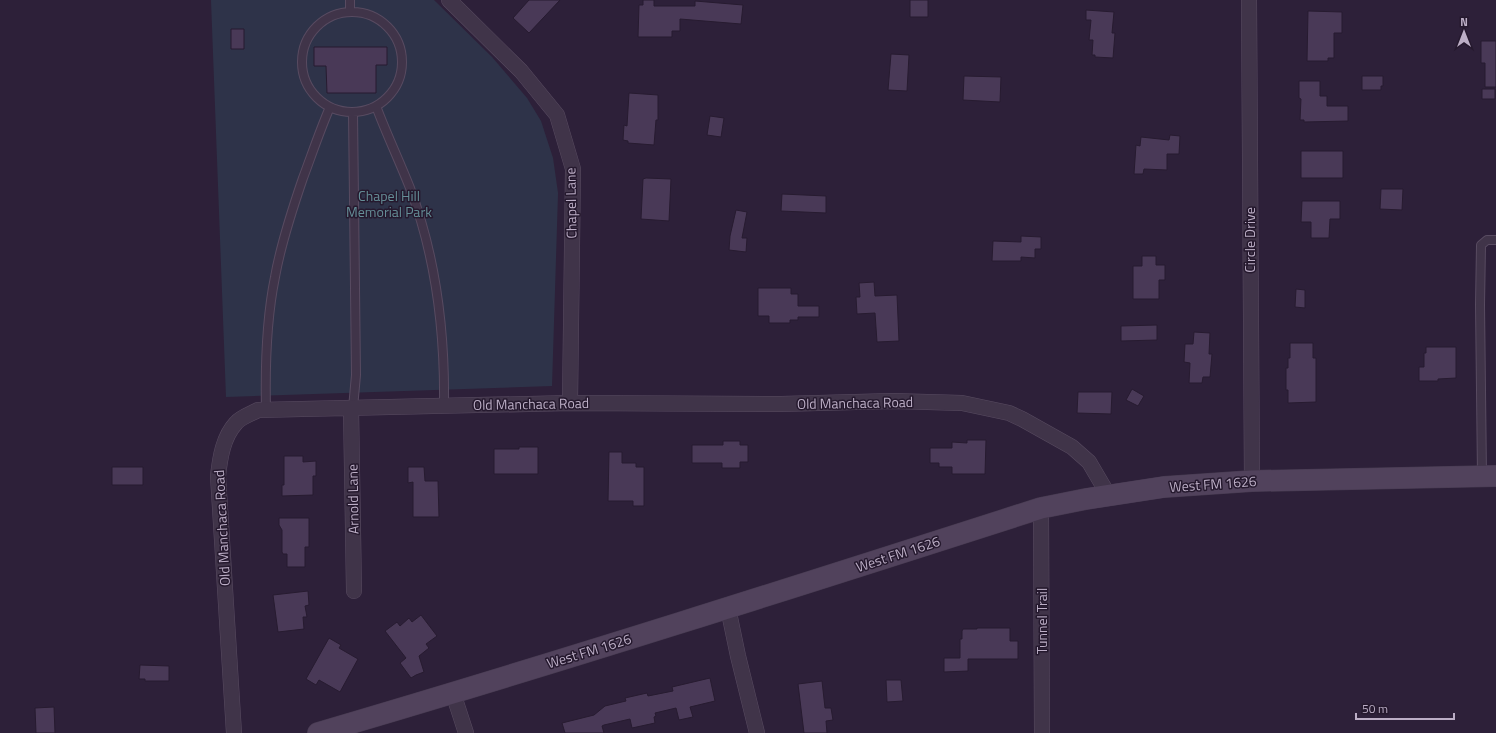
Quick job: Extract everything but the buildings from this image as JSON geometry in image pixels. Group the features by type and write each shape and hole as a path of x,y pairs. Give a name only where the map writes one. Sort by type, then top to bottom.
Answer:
{"main road":[{"name":"West FM 1626","path":"318,733 728,608 1041,508 1164,488 1252,481 1489,476"}],"street":[{"name":"Chapel Lane","path":"449,0 521,71 557,114 572,169 570,403"},
{"name":"Circle Drive","path":"1248,0 1252,481"},
{"name":"Old Manchaca Road","path":"234,733 218,476 220,459 228,434 236,422 258,410 570,403 781,404 893,401 962,403 1009,413 1072,446 1089,462 1109,496"},
{"name":"Arnold Lane","path":"352,408 354,591"},
{"name":"Tunnel Trail","path":"1041,508 1042,733"},
{"path":"728,608 757,733"},
{"path":"452,693 466,733"}],"lane":[{"path":"350,0 350,12"},
{"path":"342,12 359,12 375,16 389,26 398,40 403,56 402,73 396,88 385,101 376,106 353,113 337,110 322,102 310,91 303,76 302,59 305,43 314,29 327,18 342,12"},
{"path":"376,106 410,187 431,259 443,344 444,406"},
{"path":"266,410 265,364 270,305 275,277 287,228 320,129 330,107"},
{"path":"352,408 356,375 353,113"},
{"path":"1489,476 1480,305 1481,245 1487,240 1496,240"}],"green space":[{"name":"Chapel Hill Memorial Park","path":"211,0 434,0 492,57 527,98 541,121 553,158 558,193 552,386 226,397"}]}
